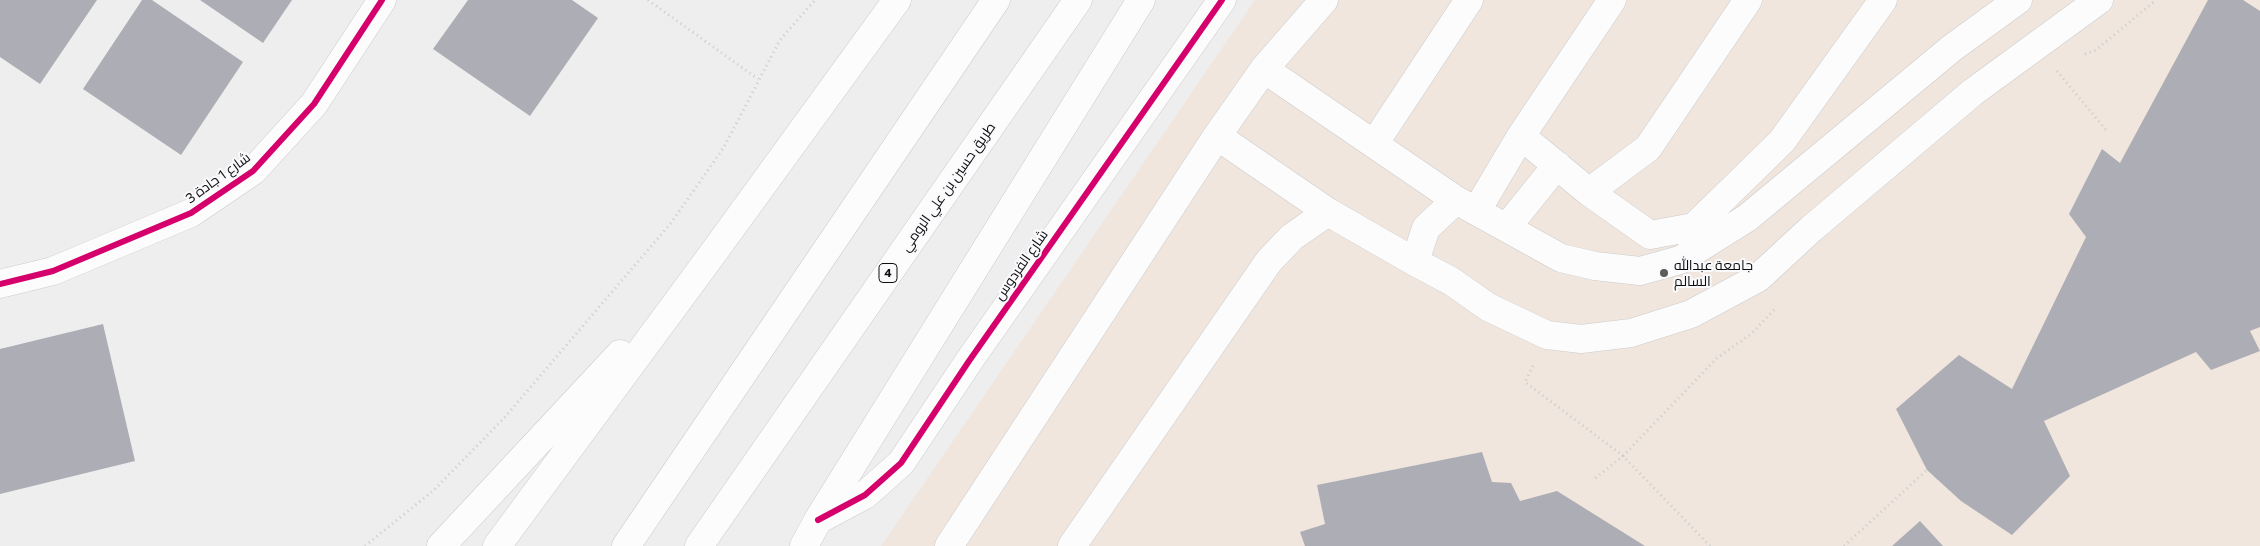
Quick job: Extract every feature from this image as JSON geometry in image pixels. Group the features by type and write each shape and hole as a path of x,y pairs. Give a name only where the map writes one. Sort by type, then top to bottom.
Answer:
{"main road":[{"name":"شارع 1 جادة 3","path":"0,284 53,271 191,213 253,171 314,104 382,0"},
{"path":"497,546 897,0"},
{"path":"626,546 996,0"},
{"name":"طريق حسين بن علي الرومي","path":"699,546 1078,0"},
{"path":"804,546 818,520 1141,0"},
{"name":"شارع الفردوس","path":"818,520 865,495 901,463 975,353 1222,0"},
{"path":"950,546 1217,136 1264,69 1324,0"},
{"path":"1374,144 1469,0"},
{"path":"1415,262 1426,228 1466,205 1521,136 1612,0"},
{"path":"1589,192 1648,148 1748,0"},
{"path":"1521,136 1589,192 1650,235 1694,227 1782,141 1884,0"},
{"path":"1264,69 1466,205 1562,258 1594,266 1640,271 1680,260 1747,218 1952,48 2018,0"},
{"path":"1217,136 1328,212 1451,281 1488,307 1547,335 1581,339 1631,333 1691,314 1758,278 1810,229 1973,92 2098,0"},
{"path":"1507,227 1557,165"},
{"path":"1072,546 1269,261 1292,237 1328,212"},
{"path":"441,546 711,256"}],"path":[{"path":"648,0 758,79"},
{"path":"365,546 434,490 505,418 671,223 724,147 780,40 815,0"},
{"path":"2079,57 2096,50 2156,0"},
{"path":"2054,67 2106,130"},
{"path":"1592,480 1623,456 1717,358 1751,334 1776,308"},
{"path":"1623,456 1710,546"},
{"path":"1844,546 1927,470"}],"shaded area":[{"name":"جامعة عبدالله السالم","path":"1255,0 2260,0 2260,546 881,546"}],"building":[{"path":"0,0 97,0 40,84 0,57"},
{"path":"142,0 152,0 243,62 181,155 83,89"},
{"path":"200,0 292,0 263,43"},
{"path":"468,0 572,0 598,18 530,116 433,49"},
{"path":"2208,0 2243,0 2260,11 2260,327 2250,331 2260,351 2211,370 2196,352 2044,421 2070,476 2012,535 1961,501 1927,470 1896,409 1959,355 2012,389 2086,237 2069,214 2102,149 2120,163"},
{"path":"103,324 135,461 0,494 0,349"},
{"path":"1482,452 1492,482 1511,483 1520,501 1557,491 1645,546 1305,546 1300,532 1325,524 1317,485"},
{"path":"1920,521 1943,546 1892,546"}],"cycle path":[{"path":"0,284 53,271 191,213 253,171 314,104 382,0"},
{"path":"818,520 865,495 901,463 969,361 1222,0"}],"place":[{"name":"جامعة عبدالله السالم","path":"1664,273"}]}
